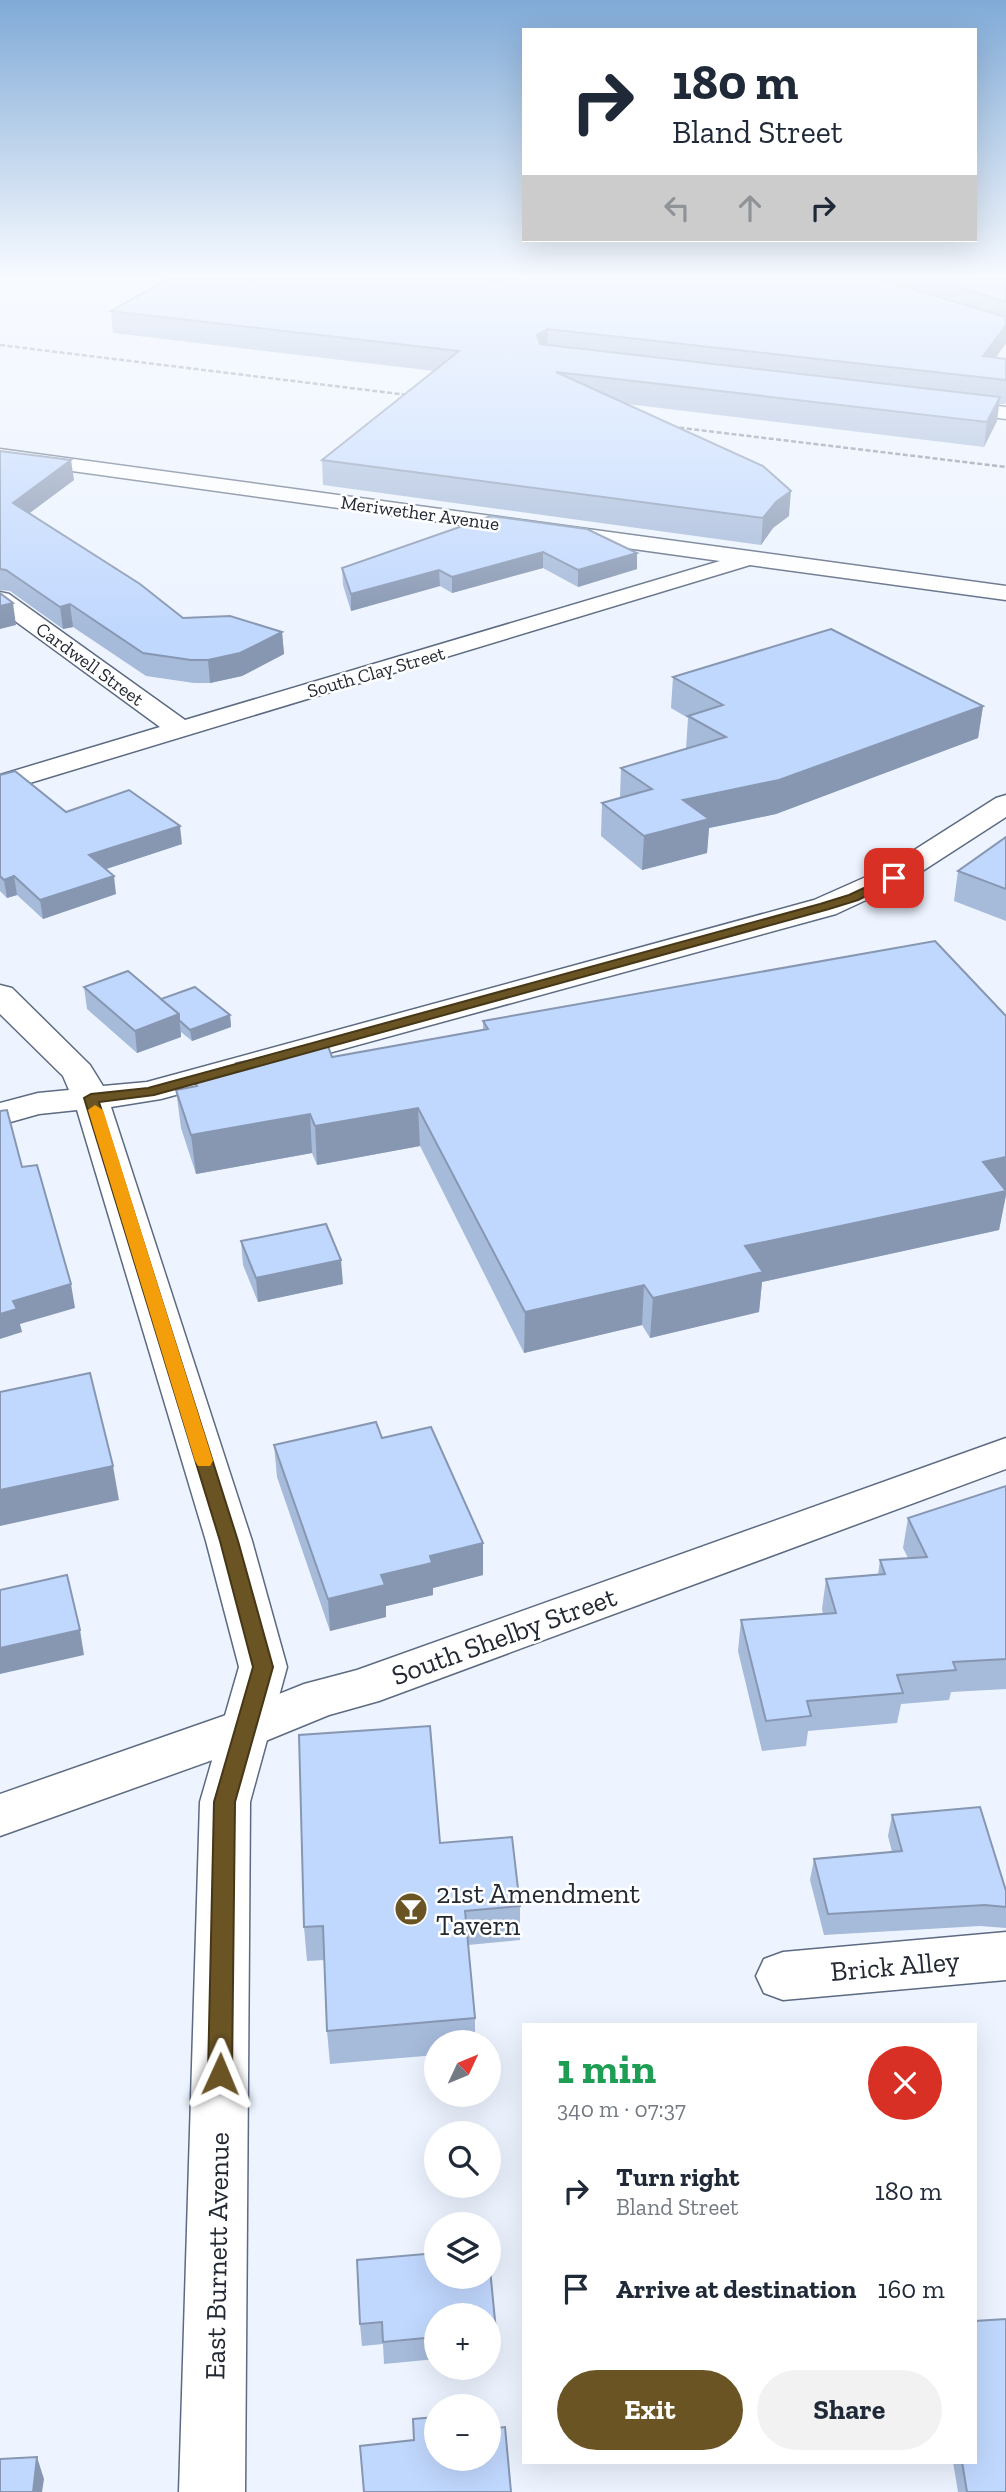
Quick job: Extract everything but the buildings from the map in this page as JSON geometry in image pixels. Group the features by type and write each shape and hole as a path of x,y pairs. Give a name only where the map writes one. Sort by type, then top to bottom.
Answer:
{"street":[{"path":"921,403 1006,413"},
{"name":"Meriwether Avenue","path":"1,456 1006,593"},
{"name":"South Clay Street","path":"0,784 752,558"},
{"name":"Cardwell Street","path":"0,599 180,729"},
{"path":"0,1114 38,1104 149,1092 853,898 894,878 1006,804"},
{"name":"East Burnett Avenue","path":"0,995 78,1072 91,1098 229,1541 263,1667 225,1802 212,2492"},
{"name":"South Shelby Street","path":"0,1815 246,1728 321,1698 362,1688 1006,1453"},
{"name":"Brick Alley","path":"783,1976 1006,1956"}],"railway":[{"path":"410,395 424,397"},
{"path":"657,425 1006,467"}],"slow traffic":[{"path":"95,1110 204,1461"}],"place":[{"name":"21st Amendment Tavern","path":"411,1909"}],"route":[{"path":"220,2074 225,1802 263,1667 229,1541 91,1098 149,1092 825,907 853,898 894,878"}]}
